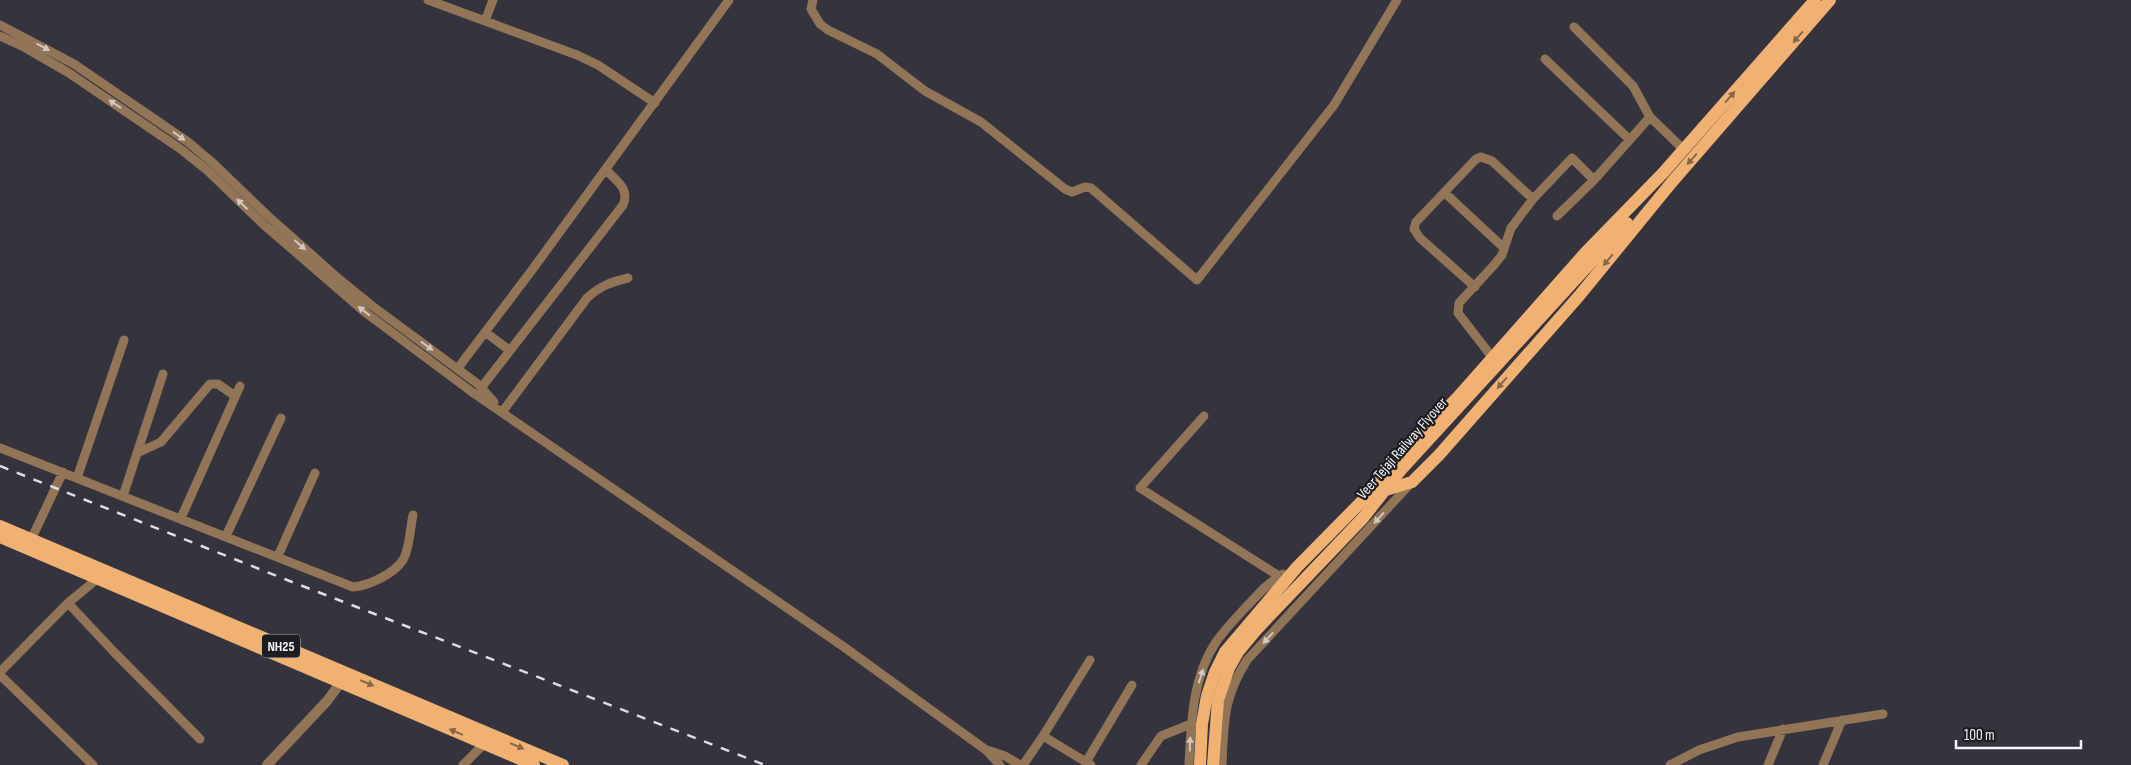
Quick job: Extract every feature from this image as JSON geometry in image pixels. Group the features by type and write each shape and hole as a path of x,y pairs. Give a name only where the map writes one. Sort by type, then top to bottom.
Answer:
{"main road":[{"path":"1368,495 1412,482 1439,455 1579,296 1668,177 1815,0"},
{"path":"1200,765 1202,724 1207,696 1215,672 1225,652 1297,567 1368,495 1585,254 1668,177 1830,0"},
{"name":"Veer Tejaji Railway Flyover","path":"1213,765 1218,700 1228,668 1238,652 1282,602 1363,518 1400,471 1668,177"},
{"name":"NH25","path":"0,526 29,544 97,579 563,765"},
{"name":"NH25","path":"0,537 29,544 344,678 484,744 534,765"}],"street":[{"path":"428,0 577,55 598,65 655,103"},
{"path":"485,21 493,0"},
{"path":"458,368 606,170 729,0"},
{"path":"814,0 811,9 820,24 828,30 877,54 925,91 981,122 1065,188 1072,192 1085,187 1091,188 1197,280 1334,105 1396,0"},
{"path":"0,25 74,64 188,142 339,279 371,305 458,368 503,411"},
{"path":"1574,27 1634,86 1650,117 1680,146"},
{"path":"0,36 24,47 68,73 182,150 208,171 264,224 366,313 472,392 503,411 844,647 986,750 1000,765"},
{"path":"1545,59 1630,140"},
{"path":"1557,216 1594,180 1650,117"},
{"path":"1475,286 1420,238 1414,229 1416,222 1481,157 1492,161 1533,199"},
{"path":"1492,357 1458,313 1459,303 1494,266 1504,248 1511,228 1533,199 1572,158 1594,180"},
{"path":"481,388 623,205 626,192 606,170"},
{"path":"1445,193 1504,248"},
{"path":"503,411 587,298 609,282 628,278"},
{"path":"485,332 509,350"},
{"path":"77,478 124,340"},
{"path":"123,496 163,374"},
{"path":"137,453 161,442 210,384 218,384 235,396"},
{"path":"181,518 240,386"},
{"path":"1204,416 1140,488 1279,576"},
{"path":"226,536 281,418"},
{"path":"0,448 353,587 372,583 396,568 403,560 413,515"},
{"path":"29,544 63,472"},
{"path":"278,556 315,473"},
{"path":"1222,765 1224,718 1228,696 1235,679 1247,660 1412,482"},
{"path":"1189,765 1191,724 1196,691 1214,644 1228,626 1267,586 1279,576 1297,567"},
{"path":"93,765 0,674 68,603 97,579"},
{"path":"68,603 200,739"},
{"path":"986,750 1005,756 1022,765 1043,736 1090,660"},
{"path":"267,765 328,700 344,678"},
{"path":"1043,736 1089,763 1132,685"},
{"path":"1670,765 1699,750 1738,737 1882,714"},
{"path":"1823,765 1842,720"},
{"path":"1141,765 1161,736 1191,724"},
{"path":"1768,765 1783,729"},
{"path":"463,765 484,744"}],"railway":[{"path":"0,466 287,580 765,765"}]}
